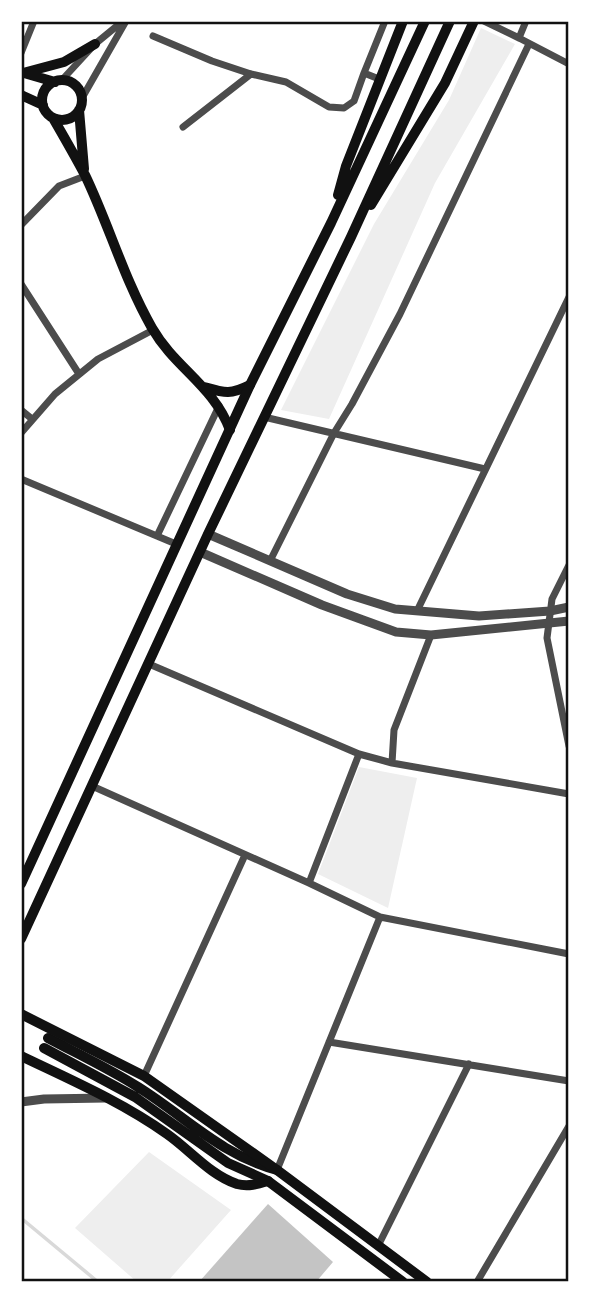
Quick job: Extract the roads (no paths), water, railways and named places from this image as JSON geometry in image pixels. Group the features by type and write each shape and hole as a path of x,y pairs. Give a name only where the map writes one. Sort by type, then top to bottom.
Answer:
{"main road":[{"path":"331,223 346,166 403,21"},
{"path":"21,884 250,385 331,223 425,21"},
{"path":"21,939 450,21"},
{"path":"351,237 445,83 474,21"},
{"path":"22,72 64,62 96,44"},
{"path":"22,72 72,83 80,93 85,176"},
{"path":"43,105 46,89 58,81"},
{"path":"21,95 43,105 53,118 85,176 118,259 153,330 180,366 204,387 219,405 230,430"},
{"path":"53,118 71,118 80,104"},
{"path":"204,387 234,393 250,385"},
{"path":"21,1014 144,1076 277,1170 427,1282"},
{"path":"21,1026 35,1021"},
{"path":"277,1170 259,1166 230,1153 138,1086 46,1043 135,1097 228,1163 268,1181 403,1282"},
{"path":"21,1056 107,1098 166,1134 214,1172 237,1184 251,1186 268,1181"}],"street":[{"path":"21,53 34,21"},
{"path":"58,81 96,44 125,21"},
{"path":"80,104 125,21"},
{"path":"153,36 251,74 286,82 330,107 344,108 354,101 385,21"},
{"path":"484,21 569,65"},
{"path":"519,38 526,21"},
{"path":"270,561 334,433 400,314 529,44"},
{"path":"364,73 379,79"},
{"path":"183,127 251,74"},
{"path":"21,225 59,186 85,176"},
{"path":"21,284 79,374"},
{"path":"417,611 569,297"},
{"path":"21,433 55,394 98,359 153,330"},
{"path":"157,536 219,405"},
{"path":"21,410 32,419"},
{"path":"264,417 485,469"},
{"path":"21,479 176,544"},
{"path":"208,534 347,594 395,609 479,616 551,611 569,607"},
{"path":"200,552 322,605 396,632 431,635 569,621"},
{"path":"569,565 552,599 547,638 569,746"},
{"path":"392,762 394,730 431,635"},
{"path":"149,664 359,754 569,794"},
{"path":"309,883 359,754"},
{"path":"92,786 380,917 569,954"},
{"path":"144,1076 245,855"},
{"path":"277,1170 380,917"},
{"path":"329,1042 569,1081"},
{"path":"378,1246 469,1064"},
{"path":"21,1102 107,1098"},
{"path":"477,1282 569,1126"}],"waterway":[{"path":"21,1218 98,1282"}]}
